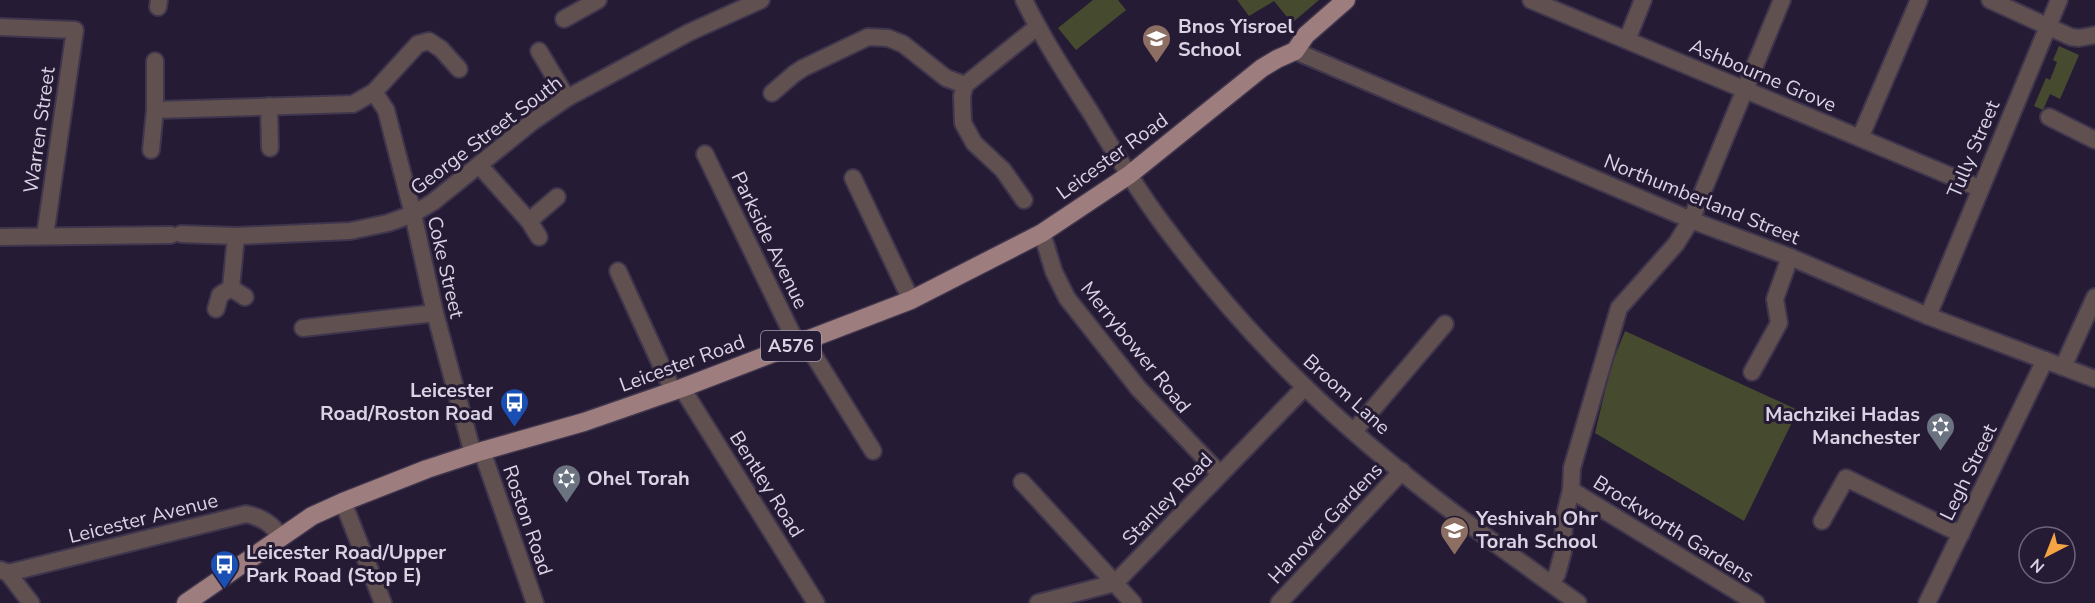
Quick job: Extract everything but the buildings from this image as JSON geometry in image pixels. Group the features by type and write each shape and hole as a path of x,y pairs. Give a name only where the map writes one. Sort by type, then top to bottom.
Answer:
{"main road":[{"name":"Leicester Road","path":"186,603 312,516 343,502 427,469 584,422 801,343 911,300 1042,233 1129,175 1262,68 1295,51 1306,35 1346,0"}],"street":[{"path":"564,19 598,0"},
{"name":"George Street South","path":"0,237 236,236 350,231 388,224 413,214 433,202 532,122 567,98 731,6 761,0"},
{"name":"Broom Lane","path":"1024,0 1037,27 1161,223 1241,320 1305,387 1354,431 1458,517 1556,593 1578,603"},
{"name":"Ashbourne Grove","path":"1532,0 1979,188"},
{"path":"1627,40 1643,0"},
{"path":"1556,593 1557,573 1563,552 1564,519 1571,490 1572,468 1619,308 1676,244 1690,220 1782,0"},
{"path":"1860,138 1919,0"},
{"path":"1990,0 2071,37 2095,35"},
{"name":"Tully Street","path":"1928,316 1979,188 2059,0"},
{"name":"Warren Street","path":"0,27 75,30 45,236"},
{"path":"1024,200 1003,170 974,143 963,123 962,96 965,85 1037,27"},
{"path":"772,93 794,74 868,37 888,38 903,44 946,78 965,85"},
{"path":"155,110 353,104 374,93 418,44 429,41 441,49 459,69"},
{"path":"539,51 567,98"},
{"name":"Northumberland Street","path":"1295,51 1690,220 1790,257 1928,316 2095,379"},
{"path":"151,150 155,110 155,61"},
{"name":"Coke Street","path":"374,93 386,110 413,214 435,314 478,452"},
{"path":"269,106 270,148"},
{"path":"2049,117 2095,140"},
{"name":"Parkside Avenue","path":"705,154 801,343 873,451"},
{"path":"480,166 529,221 538,237"},
{"path":"853,178 911,300"},
{"path":"529,221 557,197"},
{"name":"Merrybower Road","path":"1042,233 1054,272 1067,298 1139,389 1220,474"},
{"path":"216,309 220,295 238,292 236,236"},
{"path":"1752,372 1779,323 1775,299 1790,257"},
{"name":"Bentley Road","path":"618,271 677,389 816,603"},
{"path":"2063,367 2095,297"},
{"path":"303,328 435,314"},
{"path":"1354,431 1444,324"},
{"name":"Legh Street","path":"1927,603 2045,360"},
{"name":"Stanley Road","path":"1114,583 1305,387"},
{"name":"Roston Road","path":"478,452 536,603"},
{"name":"Hanover Gardens","path":"1279,603 1402,471"},
{"path":"1822,521 1846,478 1961,534"},
{"path":"1022,482 1133,603"},
{"name":"Brockworth Gardens","path":"1571,490 1756,603"},
{"path":"343,502 383,603"},
{"name":"Leicester Avenue","path":"4,571 246,514 274,526 280,537"},
{"path":"4,571 31,603"},
{"path":"1038,603 1114,583"}],"green space":[{"path":"1093,0 1118,0 1126,10 1076,50 1058,28"},
{"path":"1237,0 1319,0 1292,23 1274,1 1249,16"},
{"path":"2059,46 2079,55 2060,99 2050,94 2043,110 2034,106 2046,78 2050,80 2057,62 2053,60"},
{"path":"1625,331 1798,410 1744,521 1595,433 1611,366"}],"place":[{"name":"Bnos Yisroel School","path":"1157,64"},
{"name":"Leicester Road/Roston Road","path":"514,428"},
{"name":"Machzikei Hadas Manchester","path":"1941,452"},
{"name":"Ohel Torah","path":"566,504"},
{"name":"Yeshivah Ohr Torah School","path":"1455,556"},
{"name":"Leicester Road/Upper Park Road (Stop E)","path":"225,590"}]}
